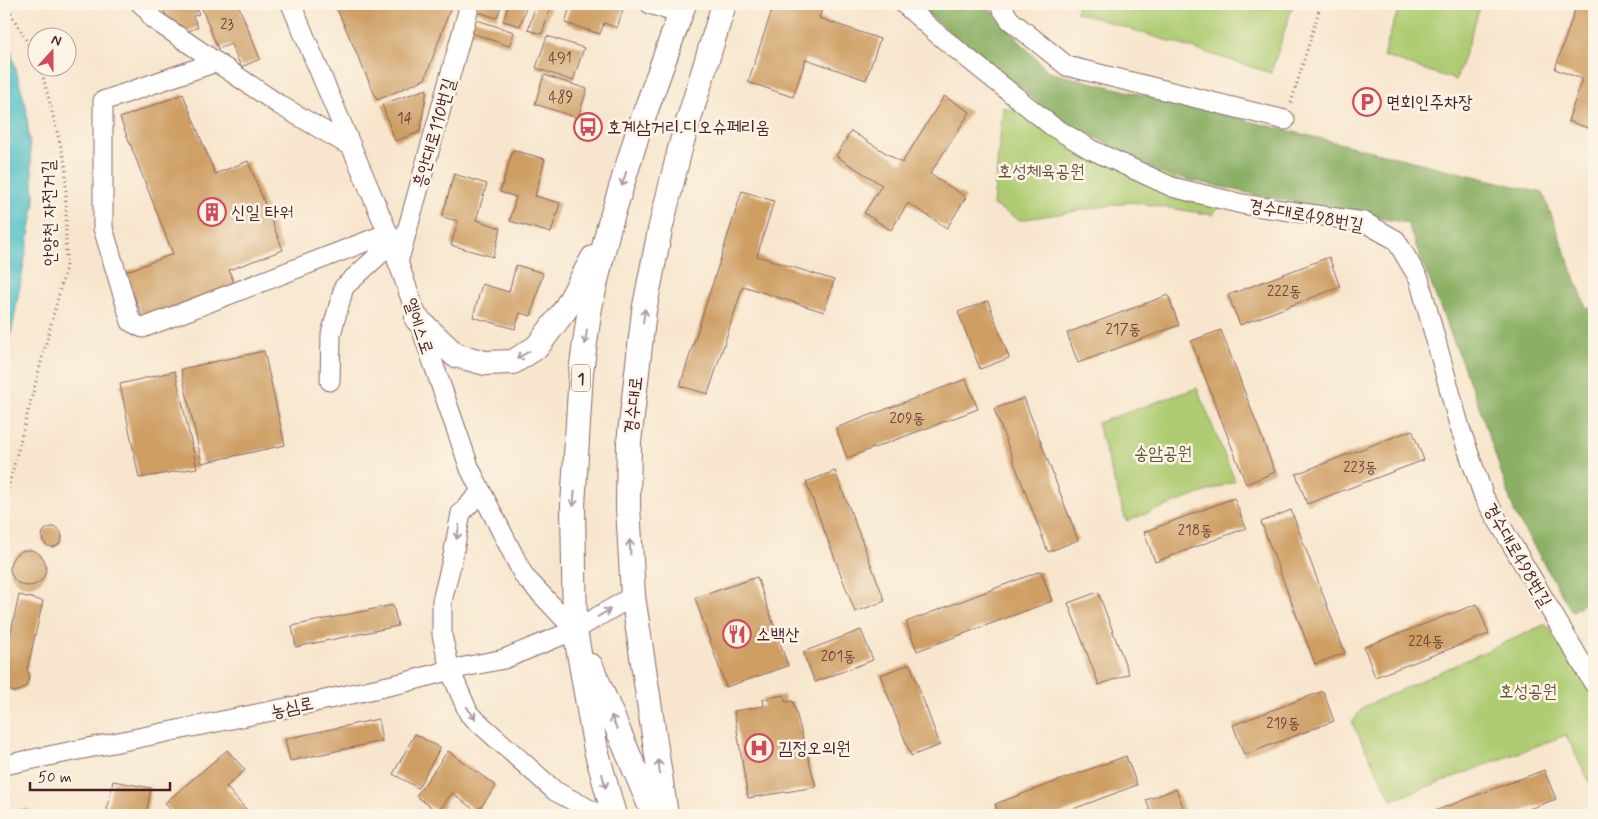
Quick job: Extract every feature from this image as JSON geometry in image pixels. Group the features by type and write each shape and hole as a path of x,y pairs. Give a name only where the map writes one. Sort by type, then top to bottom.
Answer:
{"main road":[{"name":"경수대로","path":"666,815 633,596 628,506 629,442 644,311 660,230 681,145 724,4"},
{"path":"681,145 738,4"},
{"name":"1","path":"614,815 596,750 575,630 573,506 581,372 590,307 608,230 638,132 668,5"},
{"path":"416,319 455,355 486,363 513,362 536,347 565,310 608,230"},
{"path":"575,630 654,815"}],"street":[{"name":"엘에스로","path":"291,4 390,238 416,319 470,469 524,576 575,630"},
{"name":"흥안대로110번길","path":"398,263 470,4"},
{"name":"경수대로498번길","path":"904,4 935,32 1052,126 1090,149 1172,187 1242,204 1364,222 1396,240 1419,279 1460,428 1484,498 1594,684"},
{"path":"999,4 1013,12 1068,66 1285,120"},
{"path":"149,5 153,19 278,104 350,146"},
{"path":"216,62 103,101 103,228 131,322 143,328 390,238"},
{"path":"330,381 332,334 344,286 390,238"},
{"path":"482,492 461,513 454,556 442,601 442,635 450,670 470,714 554,791 600,815"},
{"name":"농심로","path":"4,765 310,703 406,682 450,670 504,660 575,630 633,596"}],"path":[{"path":"6,4 28,44"},
{"path":"1285,120 1321,4"},
{"name":"안양천 자전거길","path":"4,503 66,266 66,168 43,78"}],"green space":[{"path":"915,4 984,4 1049,72 1543,193 1586,307 1594,309 1594,596 1572,612 1515,514 1479,406 1407,223 1262,196 1168,175 1055,117"},
{"path":"1078,4 1293,4 1271,73 1076,12"},
{"path":"1400,4 1481,4 1456,80 1383,56"},
{"name":"호성체육공원","path":"1003,107 1223,199 1213,215 1132,202 1020,220 993,205"},
{"name":"송암공원","path":"1197,388 1235,481 1126,521 1097,423"},
{"name":"호성공원","path":"1546,624 1594,690 1594,791 1566,735 1392,800 1352,723 1363,707"}],"water":[{"path":"4,31 26,107 35,202 13,325 4,359 4,244 8,220 4,143"}],"building":[{"path":"175,4 195,4 199,14 193,16 198,27 182,34 177,22 170,25 163,9"},
{"path":"200,4 238,4 260,59 241,67 231,44 218,49"},
{"path":"335,4 452,4 425,79 377,100"},
{"path":"477,4 502,4 497,18 475,11"},
{"path":"509,4 527,4 520,26 503,21"},
{"path":"536,4 552,4 542,34 528,30"},
{"path":"571,4 606,4 623,9 617,28 604,23 600,34 565,23"},
{"path":"774,4 824,4 819,18 880,39 866,80 806,59 793,97 748,82"},
{"path":"1577,4 1594,4 1594,130 1568,121 1582,79 1555,69"},
{"path":"474,19 514,32 509,46 469,32"},
{"path":"547,36 584,48 573,81 536,68"},
{"path":"544,75 587,89 578,118 535,104"},
{"path":"427,89 420,132 395,141 382,104"},
{"name":"신일 타워","path":"183,94 215,174 248,161 283,250 229,270 235,286 144,321 125,272 173,254 120,118"},
{"path":"944,96 970,112 930,174 966,197 947,228 908,203 891,230 864,213 882,185 836,156 851,131 902,163"},
{"path":"513,150 545,159 535,196 560,203 551,233 510,221 516,197 500,192"},
{"path":"454,174 487,184 476,220 501,228 493,257 451,245 458,221 442,217"},
{"path":"742,191 774,201 757,256 834,280 824,312 743,286 708,394 680,386"},
{"path":"1329,257 1340,287 1240,325 1228,295"},
{"path":"516,265 543,273 531,316 520,313 515,329 473,317 482,284 509,292"},
{"path":"1168,295 1179,325 1078,363 1067,333"},
{"path":"988,301 1009,358 980,369 958,312"},
{"path":"1221,330 1275,472 1246,484 1191,341"},
{"path":"264,351 285,445 202,463 181,369"},
{"path":"175,371 197,468 139,478 120,384"},
{"path":"966,379 978,409 847,458 836,428"},
{"path":"1024,398 1078,540 1048,552 994,409"},
{"path":"1412,430 1424,460 1307,504 1296,474"},
{"path":"835,471 885,601 855,612 806,482"},
{"path":"1234,498 1246,528 1155,562 1144,532"},
{"path":"1291,510 1345,653 1315,664 1261,522"},
{"path":"52,527 59,530 62,537 59,544 52,547 45,544 42,537 45,530"},
{"path":"28,550 41,555 46,568 41,581 28,586 15,581 10,568 15,555"},
{"path":"1041,571 1052,601 917,651 906,622"},
{"path":"757,577 788,666 726,687 695,598"},
{"path":"1098,592 1129,674 1099,685 1068,603"},
{"path":"19,595 43,601 27,670 29,674 28,681 21,690 14,692 4,688 4,664"},
{"path":"1477,604 1489,634 1375,677 1364,647"},
{"path":"393,605 398,626 296,647 292,626"},
{"path":"861,630 873,660 815,682 803,652"},
{"path":"910,664 940,745 911,756 880,675"},
{"path":"1323,691 1334,721 1244,755 1233,725"},
{"path":"784,695 785,702 793,701 816,787 748,798 734,711 764,706 763,699"},
{"path":"378,719 382,741 290,761 285,739"},
{"path":"415,734 440,748 418,788 393,774"},
{"path":"227,750 245,770 226,787 251,815 175,815 165,803"},
{"path":"448,751 496,786 477,812 452,793 438,812 416,796"},
{"path":"1126,756 1137,785 1057,815 999,815 995,804"},
{"path":"1544,770 1556,799 1513,815 1424,815"},
{"path":"113,781 151,788 146,815 106,815"},
{"path":"1176,789 1186,815 1152,815 1146,800"},
{"path":"28,809 39,815 7,815 8,811"}],"place":[{"name":"면회인주차장","path":"1367,102"},
{"name":"호계삼거리.디오슈페리움","path":"588,127"},
{"name":"신일 타워","path":"212,212"},
{"name":"소백산","path":"737,634"},
{"name":"김정오의원","path":"759,748"}]}
